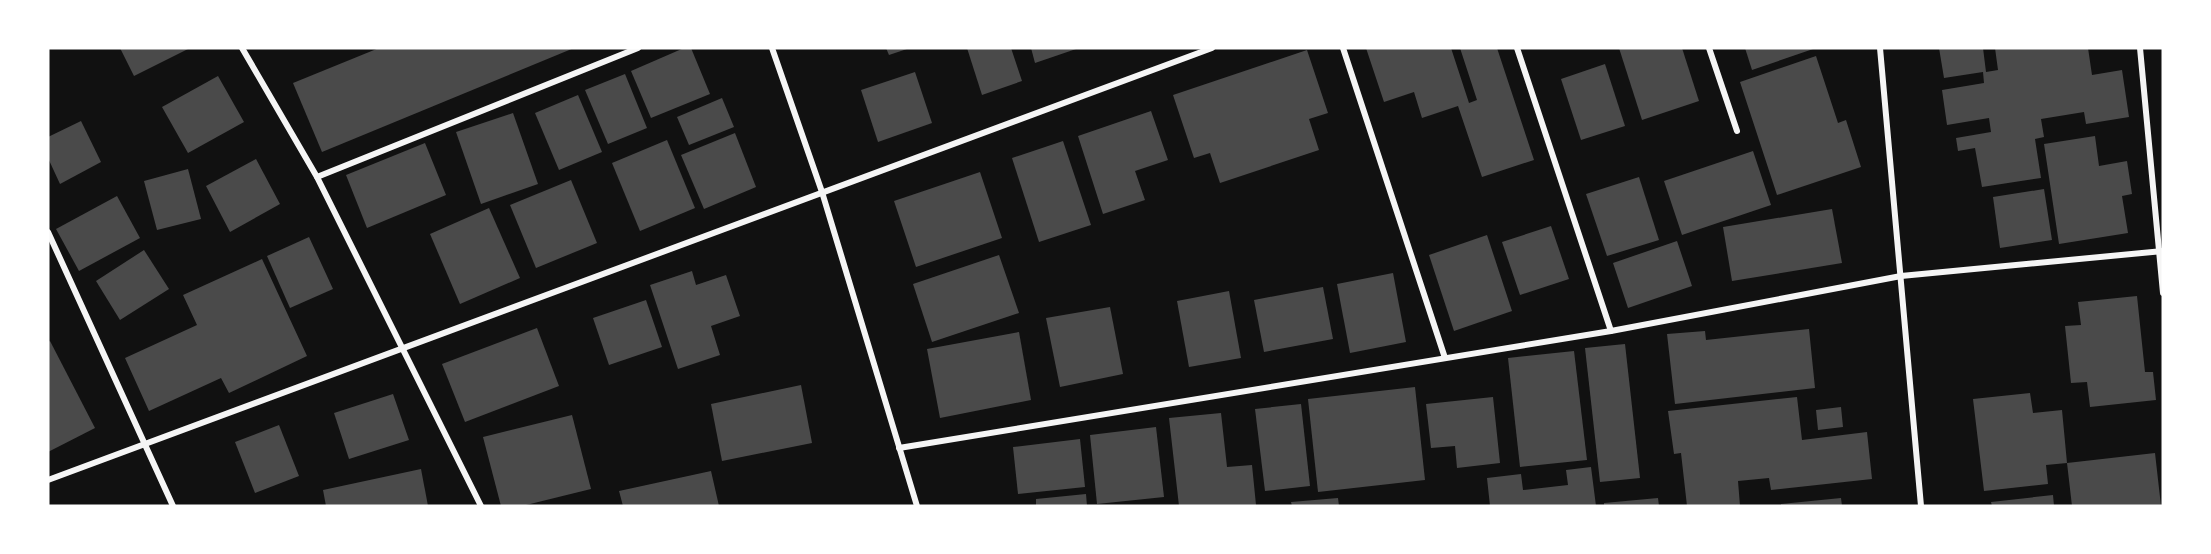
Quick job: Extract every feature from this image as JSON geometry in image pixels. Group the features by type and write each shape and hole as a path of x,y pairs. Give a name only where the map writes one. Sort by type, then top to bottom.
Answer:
{"street":[{"path":"242,48 317,177 482,506"},
{"path":"317,177 638,48"},
{"path":"772,48 822,192 917,506"},
{"path":"48,480 1212,48"},
{"path":"1343,48 1445,358"},
{"path":"1517,48 1611,331"},
{"path":"1709,48 1737,131"},
{"path":"1880,48 1921,506"},
{"path":"2140,48 2161,251 2163,293"},
{"path":"48,232 173,506"},
{"path":"899,448 1611,331 1901,276 2161,251"}],"building":[{"path":"120,48 190,48 134,76"},
{"path":"379,48 574,48 322,152 293,83"},
{"path":"684,48 691,48 710,94 651,118 631,71"},
{"path":"886,48 910,48 889,55"},
{"path":"967,48 1011,48 1022,81 982,95"},
{"path":"1031,48 1079,48 1035,63"},
{"path":"1366,48 1451,48 1469,103 1477,100 1460,48 1497,48 1534,160 1482,177 1458,106 1422,118 1414,92 1384,102"},
{"path":"1619,48 1682,48 1699,101 1642,120"},
{"path":"1745,48 1816,48 1752,70"},
{"path":"1939,48 1983,48 1986,72 1998,70 1995,48 2088,48 2092,75 2122,70 2129,117 2086,124 2084,112 2041,119 2044,137 2035,139 2041,178 1982,187 1975,148 1958,151 1956,138 1991,132 1989,118 1947,125 1942,90 1984,83 1983,72 1944,78"},
{"path":"1307,50 1328,113 1309,119 1319,150 1220,183 1210,153 1194,158 1173,95"},
{"path":"1816,56 1838,123 1846,120 1861,167 1777,195 1740,82"},
{"path":"1605,64 1625,126 1581,140 1561,79"},
{"path":"915,72 932,123 878,142 861,90"},
{"path":"625,74 647,128 608,144 585,90"},
{"path":"218,76 244,122 188,153 162,107"},
{"path":"578,95 602,152 559,170 535,113"},
{"path":"722,98 734,127 689,145 677,117"},
{"path":"1151,111 1168,160 1135,171 1145,200 1103,214 1078,136"},
{"path":"513,113 538,184 481,204 456,132"},
{"path":"81,121 101,162 60,184 48,158 48,137"},
{"path":"735,133 756,187 704,209 681,155"},
{"path":"2095,136 2099,166 2127,161 2132,194 2122,196 2128,233 2059,244 2044,144"},
{"path":"667,140 695,208 640,231 612,163"},
{"path":"1063,141 1091,225 1039,242 1012,158"},
{"path":"425,143 446,195 367,228 346,175"},
{"path":"1753,151 1771,205 1682,235 1664,181"},
{"path":"256,159 280,204 230,232 206,186"},
{"path":"188,169 201,219 157,230 144,181"},
{"path":"980,172 1002,238 916,267 894,201"},
{"path":"1639,177 1659,240 1607,256 1586,194"},
{"path":"571,180 597,243 536,268 510,205"},
{"path":"2044,189 2052,240 2000,248 1993,197"},
{"path":"117,196 140,238 79,271 56,229"},
{"path":"489,208 520,278 460,304 430,234"},
{"path":"1832,209 1842,263 1732,281 1723,227"},
{"path":"1551,226 1569,279 1520,295 1502,242"},
{"path":"1487,235 1512,311 1454,331 1429,255"},
{"path":"309,237 333,289 290,308 267,256"},
{"path":"1677,241 1692,286 1628,308 1613,263"},
{"path":"144,250 169,289 120,320 96,281"},
{"path":"999,255 1019,313 932,342 913,284"},
{"path":"262,259 307,356 229,393 221,378 149,411 125,358 197,325 183,295"},
{"path":"692,271 696,285 726,275 740,316 711,326 720,355 678,369 650,285"},
{"path":"1393,273 1406,342 1350,353 1337,284"},
{"path":"1323,287 1333,339 1264,352 1254,300"},
{"path":"1229,291 1241,358 1189,367 1177,301"},
{"path":"2137,296 2145,372 2153,372 2156,400 2090,407 2087,382 2071,383 2065,326 2081,325 2078,302"},
{"path":"646,300 662,347 609,365 593,318"},
{"path":"1110,307 1123,374 1060,387 1046,318"},
{"path":"537,328 559,386 465,422 442,364"},
{"path":"1809,329 1815,388 1675,404 1667,334 1705,331 1706,340"},
{"path":"1019,332 1031,400 940,418 927,349"},
{"path":"50,341 95,428 48,452 48,342"},
{"path":"1625,344 1640,478 1600,482 1585,348"},
{"path":"1574,351 1587,460 1520,467 1508,358"},
{"path":"801,385 812,443 722,461 711,404"},
{"path":"1415,387 1425,480 1318,492 1308,399"},
{"path":"2030,393 2033,413 2062,410 2067,463 2046,465 2048,484 1984,491 1973,399"},
{"path":"393,394 409,440 349,459 334,413"},
{"path":"1493,397 1500,463 1457,468 1455,446 1431,448 1426,404"},
{"path":"1797,397 1802,440 1867,432 1872,479 1771,490 1769,478 1738,481 1740,506 1687,506 1681,453 1674,454 1668,411"},
{"path":"1301,404 1310,486 1265,491 1255,409"},
{"path":"1841,407 1843,427 1818,430 1816,410"},
{"path":"1221,413 1227,467 1252,465 1256,505 1179,506 1169,418"},
{"path":"572,415 591,489 522,506 501,506 483,437"},
{"path":"279,425 299,476 255,493 235,442"},
{"path":"1156,427 1164,497 1097,504 1090,435"},
{"path":"1080,439 1085,487 1018,494 1013,447"},
{"path":"2155,453 2161,506 2072,506 2067,463"},
{"path":"1591,467 1596,506 1490,506 1487,478 1521,474 1523,490 1568,485 1566,470"},
{"path":"421,469 428,506 326,506 323,490"},
{"path":"711,471 719,506 623,506 619,491"},
{"path":"1086,494 1087,506 1036,506 1036,499"},
{"path":"2053,495 2054,506 1992,506 1991,502"},
{"path":"1338,498 1339,506 1292,506 1291,502"},
{"path":"1658,498 1659,506 1604,506 1604,503"},
{"path":"1841,498 1842,506 1781,506 1781,504"}]}
